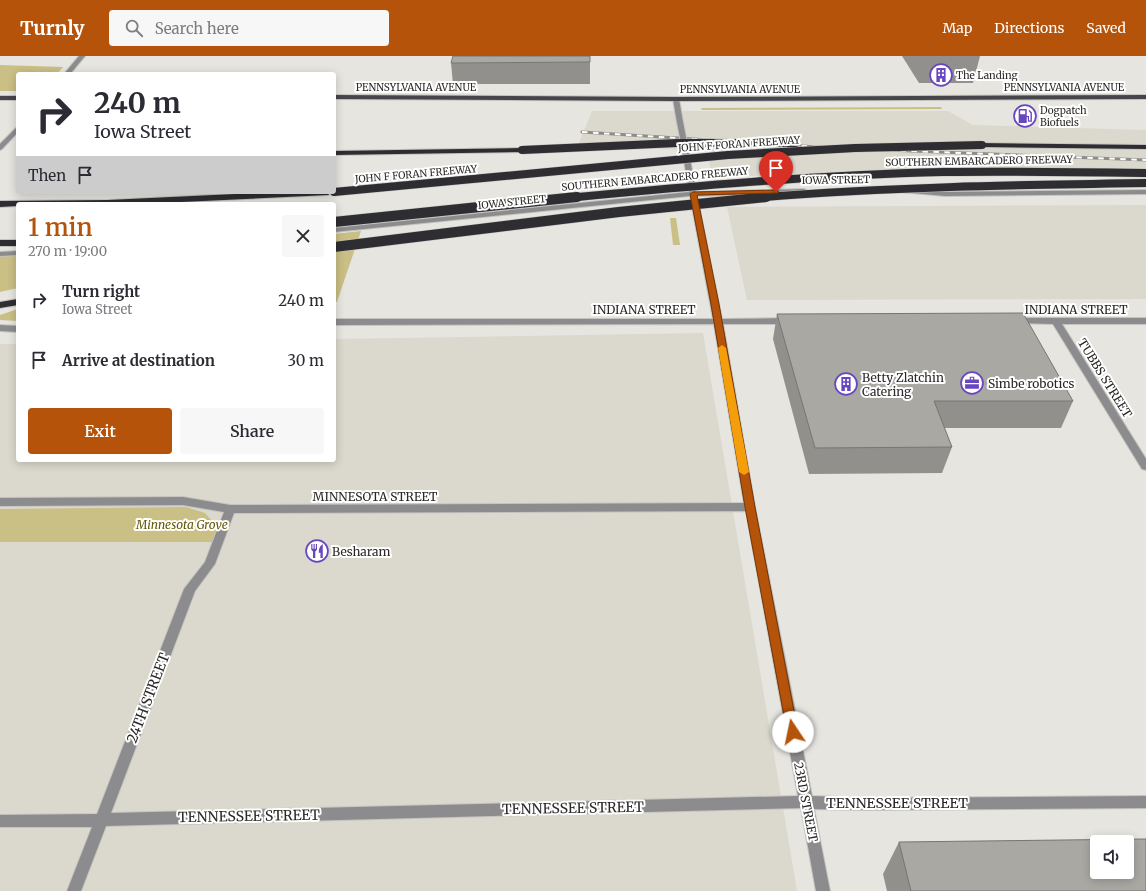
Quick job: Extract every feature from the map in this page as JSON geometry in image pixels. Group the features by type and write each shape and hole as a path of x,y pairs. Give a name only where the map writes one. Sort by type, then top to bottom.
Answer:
{"highway":[{"path":"336,153 522,150 677,143 982,145"},
{"name":"JOHN F FORAN FREEWAY","path":"336,192 432,184 713,156 906,146 982,145 1146,147"},
{"name":"SOUTHERN EMBARCADERO FREEWAY","path":"336,222 636,190 784,179 871,174 998,170 1060,169 1146,173"},
{"path":"336,248 649,209 790,195 918,188 1146,183"},
{"path":"123,202 287,194"},
{"path":"0,204 16,204"},
{"path":"0,243 16,243"},
{"path":"0,305 16,302"}],"main road":[{"name":"PENNSYLVANIA AVENUE","path":"336,97 676,99 1146,97"},
{"path":"0,98 16,98"}],"street":[{"path":"69,72 82,56"},
{"name":"23RD STREET","path":"676,99 822,891"},
{"path":"0,148 16,130"},
{"name":"IOWA STREET","path":"336,230 693,194 883,189 940,185 1146,183"},
{"name":"IOWA STREET","path":"883,189 945,194 1146,192"},
{"path":"0,254 16,253"},
{"name":"INDIANA STREET","path":"336,322 799,321"},
{"name":"INDIANA STREET","path":"1005,321 1146,321"},
{"name":"TUBBS STREET","path":"1056,322 1146,467"},
{"path":"0,328 16,328"},
{"name":"MINNESOTA STREET","path":"0,502 183,501 230,509 750,507"},
{"name":"24TH STREET","path":"74,891 190,589 210,564 230,509"},
{"name":"TENNESSEE STREET","path":"0,821 102,820 806,802 1146,802"}],"shaded area":[{"path":"592,111 948,111 973,125 1146,130 1146,174 712,176 707,152 579,143"},
{"path":"1146,205 1146,299 747,300 727,207"},
{"path":"703,333 797,891 0,891 0,344 16,344 16,462 336,462 336,339"}],"green space":[{"path":"0,65 63,67 59,72 16,72 16,91 0,91"},
{"path":"941,107 942,109 702,110 701,108"},
{"path":"670,218 676,218 680,245 673,245"},
{"path":"361,231 337,302 336,302 336,234"},
{"path":"16,253 16,288 0,292 0,256 2,254"},
{"path":"16,310 16,321 0,320 0,315"},
{"name":"Minnesota Grove","path":"186,507 205,513 218,528 213,542 0,542 0,509"}],"building":[{"path":"453,56 590,56 590,62 451,63"},
{"path":"1023,313 1073,401 934,401 952,447 815,448 777,314"},
{"path":"1134,839 1146,839 1146,891 911,891 899,842 1090,840 1090,879 1134,879"}],"railway":[{"path":"582,132 833,148 1146,160"}],"slow traffic":[{"path":"722,348 744,472"}],"place":[{"name":"The Landing","path":"941,75"},
{"name":"Dogpatch Biofuels","path":"1025,116"},
{"name":"Simbe robotics","path":"972,383"},
{"name":"Betty Zlatchin Catering","path":"846,384"},
{"name":"Besharam","path":"317,551"}],"route":[{"path":"776,192 693,194 715,304 750,507 793,732"}]}
